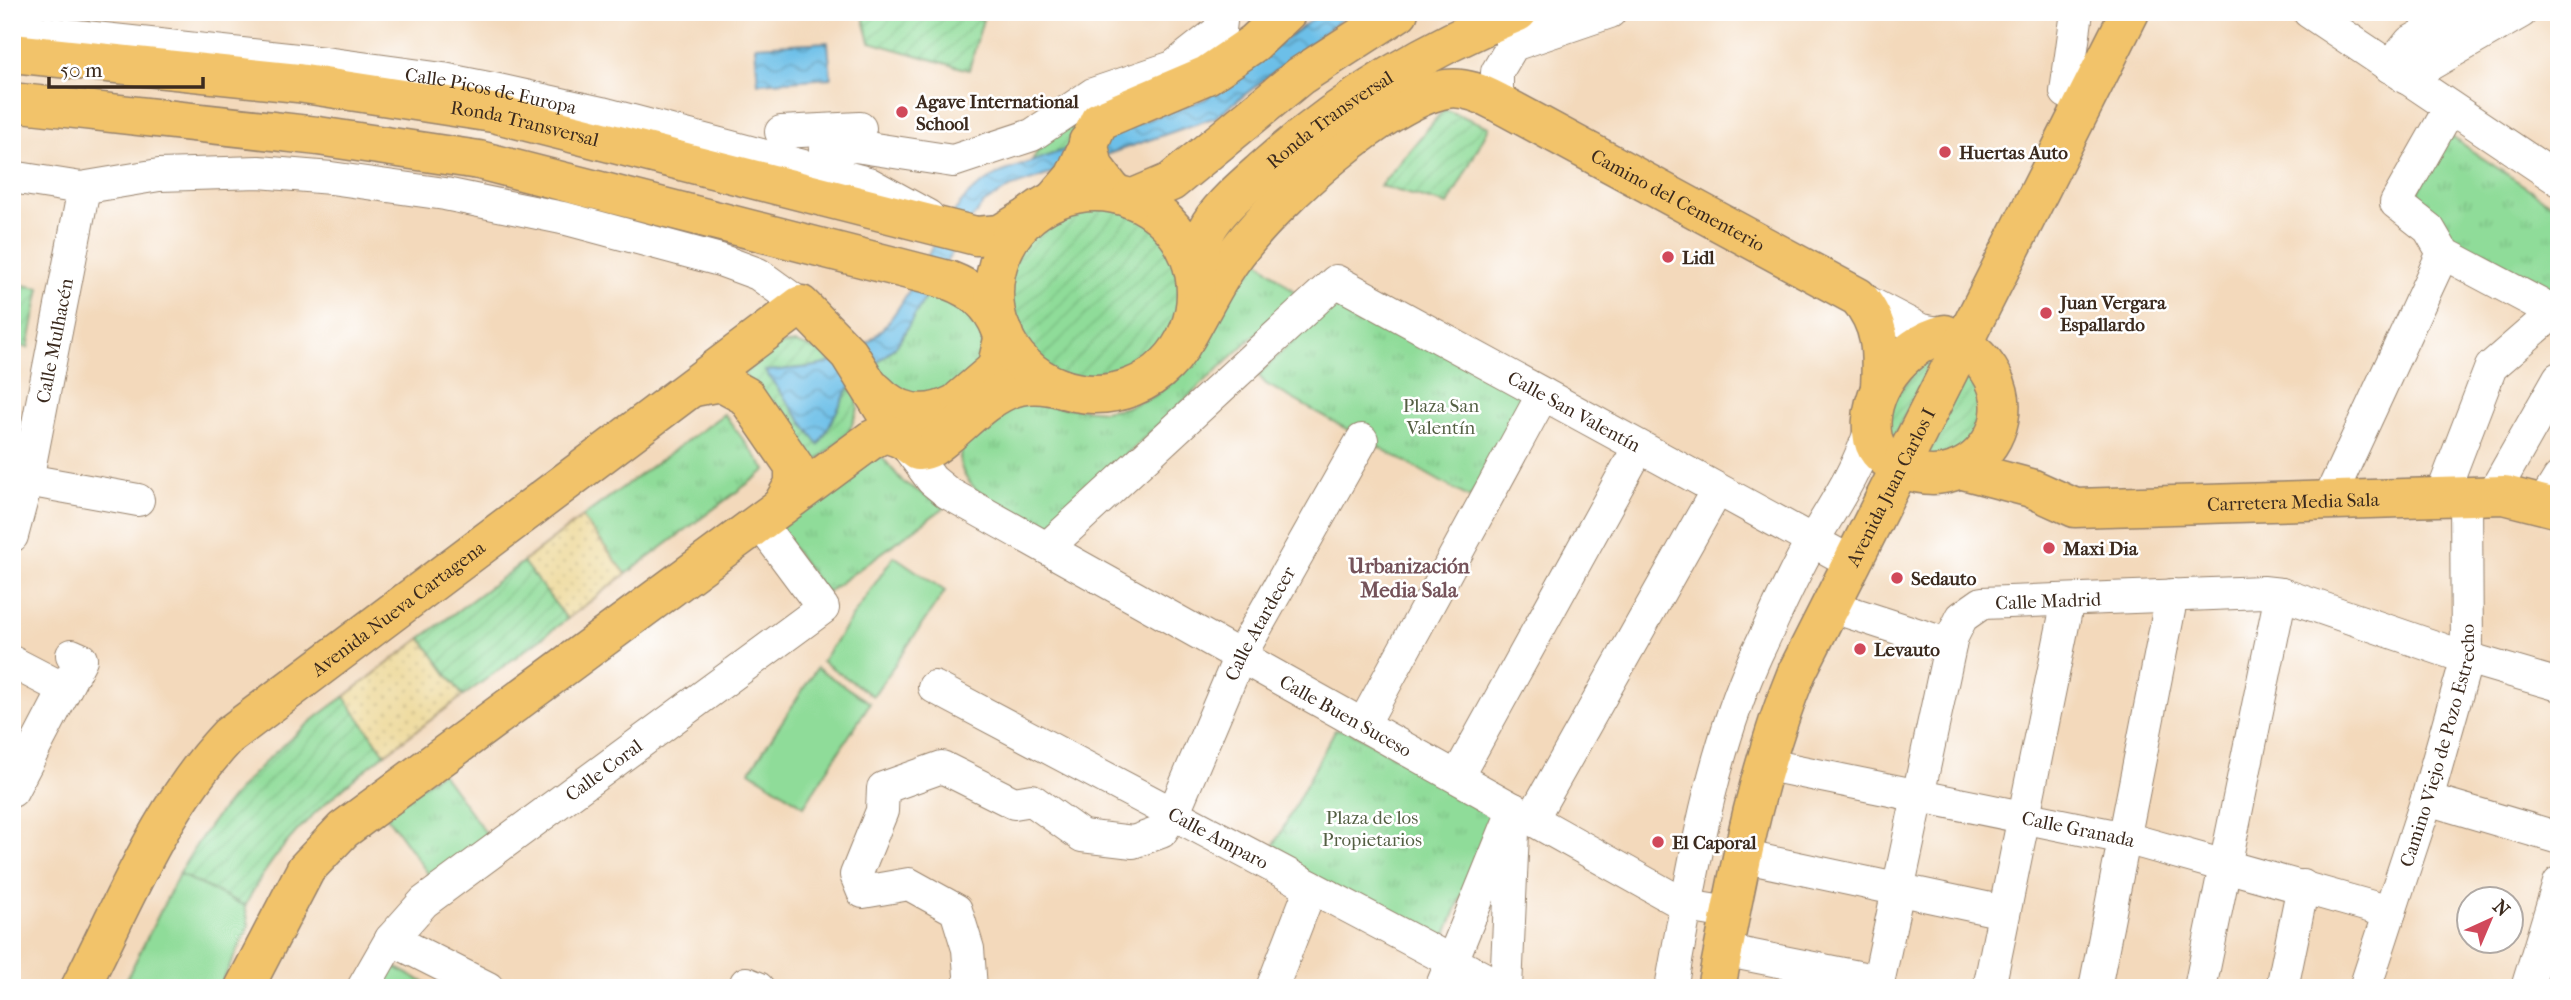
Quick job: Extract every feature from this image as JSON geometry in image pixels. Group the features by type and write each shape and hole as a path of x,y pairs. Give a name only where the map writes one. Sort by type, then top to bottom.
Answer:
{"main road":[{"path":"956,415 996,369 1002,355 1002,332 994,295 997,269 1007,242 1074,177 1094,127 1105,117 1180,89 1207,75 1254,43 1287,12"},
{"path":"1122,196 1171,182 1300,76 1399,12"},
{"name":"Avenida Juan Carlos I","path":"1955,339 2066,92 2106,12"},
{"name":"Avenida Juan Carlos I","path":"1696,988 1699,908 1756,724 1785,654 1886,450 1955,339 2130,12"},
{"name":"Ronda Transversal","path":"1196,281 1200,252 1210,223 1235,195 1283,152 1337,110 1390,75 1440,47 1516,29"},
{"name":"Ronda Transversal","path":"28,31 298,83 467,108 567,130 976,236 993,236 1039,210"},
{"name":"Camino del Cementerio","path":"1430,94 1447,89 1465,89 1497,102 1858,297 1876,322 1881,349 1880,387 1886,450"},
{"path":"904,442 1012,387 1033,383 1102,394 1131,388 1164,368 1186,338 1234,256 1282,202 1348,145 1382,121 1430,94"},
{"path":"12,102 318,136 479,160 948,280 981,298 992,311 1002,332 1023,363 1047,381 1063,388"},
{"path":"1088,142 1094,167 1122,196"},
{"path":"1039,210 1087,191 1122,196 1152,208 1178,234 1191,261 1196,281 1196,307 1186,338"},
{"path":"801,305 840,343 871,387 904,442"},
{"name":"Avenida Nueva Cartagena","path":"80,988 169,811 228,736 801,305"},
{"path":"1880,387 1913,349 1934,337 1955,339 1982,359 1992,373 2008,451 2031,488"},
{"path":"694,387 720,382 746,396 794,466 794,484 771,514"},
{"path":"871,387 885,401 908,412 956,415"},
{"path":"1833,553 1889,527 1908,493 1928,479 1953,471 1976,459 1991,442 2001,410"},
{"path":"244,988 297,884 328,843 878,436 892,433 904,442"},
{"name":"Carretera Media Sala","path":"1886,450 1953,471 2031,488 2075,508 2329,499 2553,497"},
{"name":"Avenida Juan Carlos I","path":"1716,988 1741,856 1763,764 1786,700 1829,606 1833,553"}],"street":[{"path":"819,170 825,152 832,147 953,161 1032,135 1093,94 1173,67 1220,30 1222,12"},
{"path":"1430,94 1516,29 1610,12"},
{"path":"2066,92 2077,12"},
{"path":"2309,12 2559,180"},
{"path":"2398,72 2410,42 2464,12"},
{"path":"2398,72 2521,12"},
{"path":"1497,102 1497,72 1516,29"},
{"name":"Calle Picos de Europa","path":"28,31 443,79 602,113 879,187 950,229"},
{"path":"2450,107 2396,203 2430,229 2443,253 2556,310"},
{"path":"781,132 874,127 875,150"},
{"path":"12,177 84,188 159,175 236,172 306,175 435,193 567,219 720,260 758,274 801,305"},
{"name":"Calle Mulhacén","path":"12,536 24,459 84,188"},
{"path":"2329,499 2443,253"},
{"name":"Calle San Valentín","path":"1047,548 1336,281 1833,553"},
{"name":"Camino del Cementerio","path":"1858,297 1921,330 1955,339"},
{"name":"Camino Viejo de Pozo Estrecho","path":"2365,988 2427,799 2467,658 2466,496 2491,367 2556,310"},
{"path":"2466,496 2559,378"},
{"path":"1363,724 1543,394"},
{"path":"956,415 947,452 948,464 956,485 982,512"},
{"name":"Calle Atardecer","path":"1173,814 1240,656 1362,440"},
{"name":"Calle Buen Suceso","path":"904,442 939,487 1523,814 1699,908"},
{"path":"1457,777 1639,447"},
{"name":"Avenida Juan Carlos I","path":"1833,553 1823,528 1865,448 1886,450"},
{"path":"24,459 138,500"},
{"path":"1446,974 1523,814 1717,490"},
{"name":"Calle Coral","path":"391,939 424,902 823,608 771,514"},
{"path":"2200,988 2281,594"},
{"name":"Calle Madrid","path":"1878,985 1950,645 1962,617 1982,603 2172,595 2281,594 2467,658 2559,685"},
{"path":"2095,988 2172,595"},
{"path":"1989,988 2068,600"},
{"path":"1829,606 1950,645"},
{"path":"12,791 81,659 72,655"},
{"path":"12,662 64,689"},
{"name":"Calle Amparo","path":"934,687 1311,887 1446,974 1504,988"},
{"name":"Calle Granada","path":"1763,764 2125,838 2390,912"},
{"path":"971,988 968,949 956,910 909,884 863,892 856,875 882,811 883,788 942,766 1014,803 1032,800 1082,836 1133,842 1161,832 1173,814"},
{"path":"2427,799 2559,838"},
{"path":"1504,988 1523,814"},
{"path":"1741,856 2004,912"},
{"path":"2527,988 2551,939 2559,883"},
{"path":"2282,988 2303,886"},
{"path":"1272,988 1311,887"},
{"name":"Avenida Juan Carlos I","path":"1671,988 1699,908"},
{"path":"363,988 391,939 488,988"},
{"path":"1723,950 1878,985"}],"green space":[{"path":"862,12 979,12 978,18 983,19 969,70 870,42"},
{"path":"1444,109 1489,127 1448,205 1380,186"},
{"path":"1083,119 1068,150 1032,162 1042,141"},
{"path":"2448,135 2559,209 2559,283 2540,298 2454,246 2416,196"},
{"path":"1095,194 1133,202 1165,223 1186,255 1194,293 1186,331 1165,363 1133,384 1095,392 1057,384 1025,363 1004,331 996,293 1004,255 1025,223 1057,202"},
{"path":"1252,255 1298,295 1045,530 986,498 974,487 965,475 960,461 962,445 1007,402 1103,411 1124,408 1154,396 1175,380 1194,358"},
{"path":"12,283 40,288 28,348 12,344"},
{"path":"928,292 962,308 977,323 983,345 983,360 949,391 903,396 874,366 897,345"},
{"name":"Plaza San Valentín","path":"1340,294 1526,397 1470,498 1266,384 1258,375"},
{"path":"1945,334 1884,457 1872,425"},
{"path":"795,343 824,352 857,397 858,408 848,435 814,463 743,374 743,367 776,345"},
{"path":"1965,344 1995,433 1912,471"},
{"path":"724,414 766,470 626,574 582,517"},
{"path":"877,451 903,482 945,507 826,593 776,525"},
{"path":"894,556 945,591 873,696 822,661"},
{"path":"523,562 567,619 463,696 421,638"},
{"path":"817,668 870,703 804,806 750,771"},
{"path":"344,697 385,754 306,822 272,861 245,906 179,874 212,822 251,776 295,735"},
{"name":"Plaza de los Propietarios","path":"1335,730 1347,730 1495,812 1445,937 1438,945 1270,853"},
{"path":"441,772 488,836 432,879 385,814"},
{"path":"179,874 245,906 249,926 219,988 122,988"},
{"path":"385,962 435,988 372,988"}],"sand":[{"path":"582,517 626,574 567,619 523,562"},
{"path":"421,638 463,696 385,754 344,697"}],"water":[{"path":"1322,12 1351,12 1216,117 1009,188 983,204 897,345 849,388 819,445 765,371 829,363 856,351 877,334 895,313 951,216 972,191 1000,173 1205,99"},
{"path":"828,42 831,78 758,83 755,46"}],"place":[{"name":"Agave International School","path":"902,112"},
{"name":"Huertas Auto","path":"1945,152"},
{"name":"Lidl","path":"1668,257"},
{"name":"Juan Vergara Espallardo","path":"2046,313"},
{"name":"Maxi Dia","path":"2049,548"},
{"name":"Sedauto","path":"1897,578"},
{"name":"Levauto","path":"1860,649"},
{"name":"El Caporal","path":"1658,842"}],"district":[{"name":"Urbanización Media Sala","path":"1409,578"}]}
